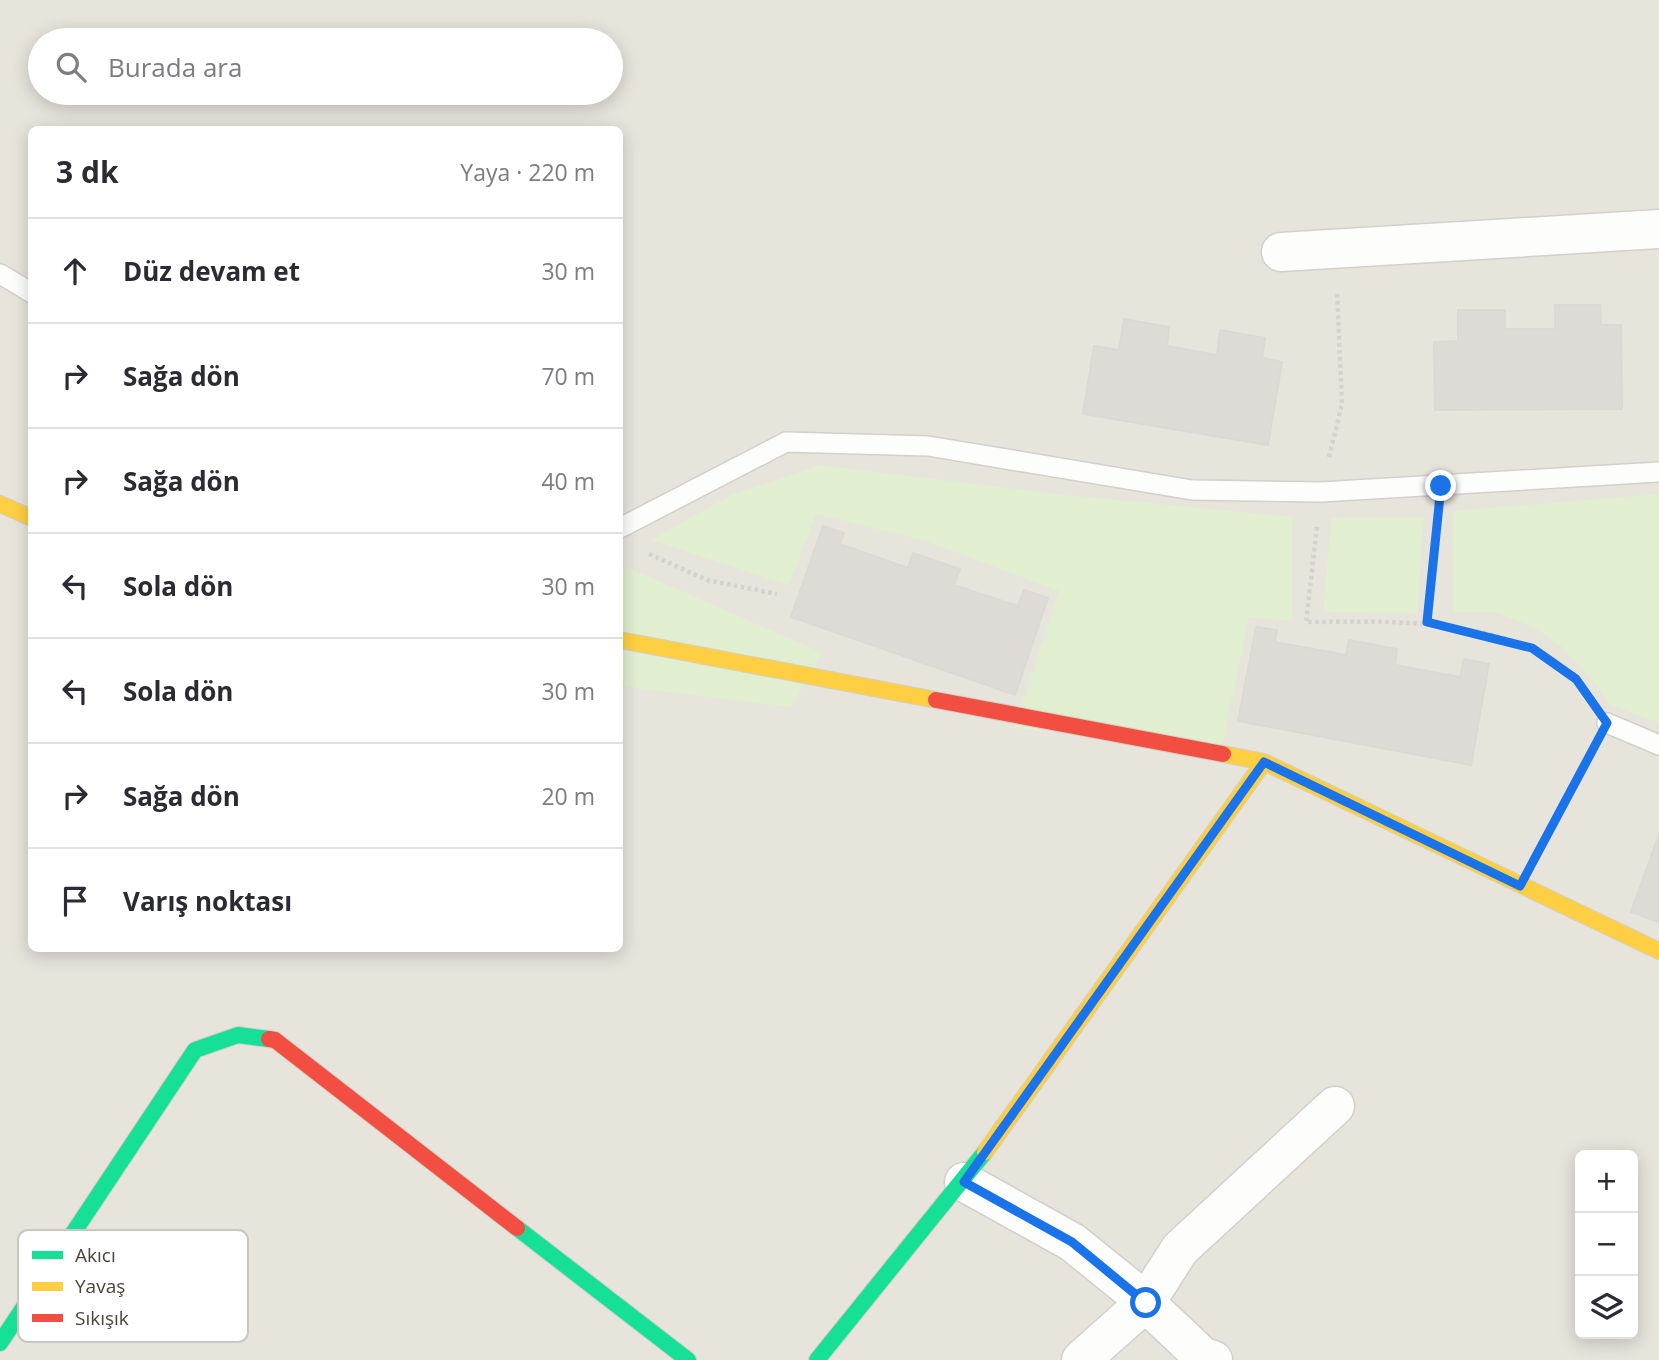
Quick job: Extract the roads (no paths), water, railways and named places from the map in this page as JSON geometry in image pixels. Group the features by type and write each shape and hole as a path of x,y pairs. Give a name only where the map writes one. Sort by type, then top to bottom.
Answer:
{"street":[{"path":"1281,253 1659,229"},
{"path":"0,504 28,515"},
{"path":"623,641 1264,762 1659,951"},
{"path":"817,1360 964,1182 1264,762"},
{"path":"75,1230 195,1050 239,1035 275,1040 688,1360"},
{"path":"1081,1360 1146,1303 1180,1249 1335,1106"},
{"path":"964,1182 1072,1242 1146,1303 1202,1356 1213,1360"},
{"path":"0,1343 18,1316"}],"lane":[{"path":"0,274 28,291"},
{"path":"623,526 786,442 928,446 1192,490 1321,492 1659,471"},
{"path":"1607,723 1659,745"}]}
